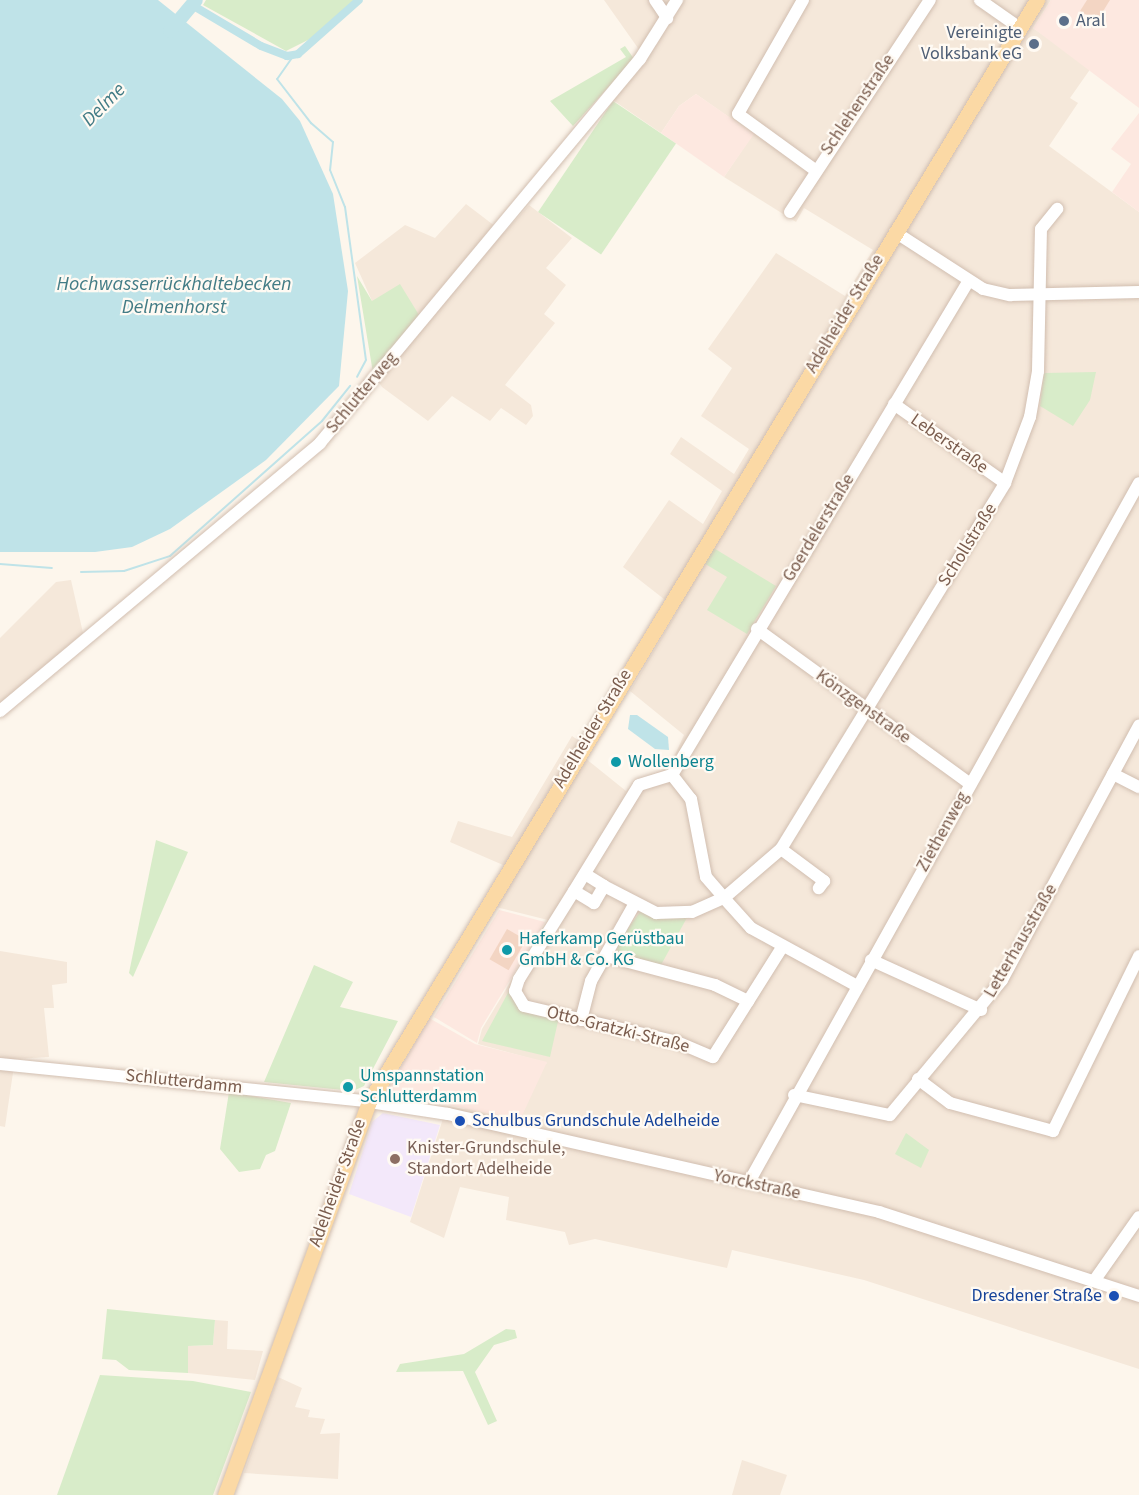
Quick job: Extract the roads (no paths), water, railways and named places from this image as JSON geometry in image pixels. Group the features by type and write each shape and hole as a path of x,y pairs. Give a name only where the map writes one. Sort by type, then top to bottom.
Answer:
{"main road":[{"name":"Adelheider Straße","path":"225,1495 369,1102 900,235 1037,0"}],"street":[{"path":"655,0 667,18"},
{"name":"Schlutterweg","path":"0,711 320,443 640,59 677,0"},
{"path":"802,0 738,114 815,170"},
{"name":"Schlehenstraße","path":"790,212 815,170 930,0"},
{"path":"980,0 1020,28"},
{"name":"Schollstraße","path":"585,874 634,905 671,914 692,912 724,898 781,849 1005,483 1030,417 1037,380 1044,295 1041,229 1057,209"},
{"path":"900,235 913,249 923,251 968,282 1010,295 1139,292"},
{"name":"Goerdelerstraße","path":"672,775 757,629 968,282"},
{"name":"Leberstraße","path":"894,404 1005,483"},
{"name":"Ziethenweg","path":"749,1182 794,1095 1139,483"},
{"name":"Könzgenstraße","path":"757,629 970,784"},
{"name":"Letterhausstraße","path":"794,1095 884,1115 890,1114 918,1079 981,1010 1016,957 1139,726"},
{"path":"1113,774 1139,787"},
{"path":"604,886 594,903 574,891 639,785 672,775 691,799 706,877 724,898 751,928 857,986"},
{"path":"781,849 825,881"},
{"name":"Otto-Gratzki-Straße","path":"574,891 515,991 525,1006 677,1042 713,1057 783,946"},
{"path":"581,1020 591,981 634,905"},
{"path":"606,956 715,985 748,1001"},
{"path":"918,1079 950,1103 1053,1131 1139,956"},
{"path":"871,960 981,1010"},
{"name":"Schlutterdamm","path":"0,1064 369,1102"},
{"name":"Yorckstraße","path":"369,1102 448,1114 879,1212 1139,1296"},
{"path":"1094,1281 1139,1217"}],"water":[{"name":"Hochwasserrückhaltebecken Delmenhorst","path":"0,0 158,0 282,99 300,121 333,194 348,291 339,386 266,460 170,529 132,547 95,552 0,552"},
{"path":"630,715 637,715 668,737 669,750 655,749 628,729"}],"waterway":[{"name":"Delme","path":"170,31 196,0"},
{"path":"192,5 261,46 287,56 298,54 359,0"},
{"path":"294,55 277,79 311,123 333,142 330,170 345,207 366,360 357,377"},
{"path":"81,572 124,571 170,556 322,421 350,386"},
{"path":"0,564 52,568"}],"place":[{"name":"Aral","path":"1064,21"},
{"name":"Vereinigte Volksbank eG","path":"1034,44"},
{"name":"Wollenberg","path":"616,762"},
{"name":"Haferkamp Gerüstbau GmbH & Co. KG","path":"507,950"},
{"name":"Umspannstation Schlutterdamm","path":"348,1087"},
{"name":"Schulbus Grundschule Adelheide","path":"460,1121"},
{"name":"Knister-Grundschule, Standort Adelheide","path":"395,1159"},
{"name":"Dresdener Straße","path":"1114,1296"}]}
